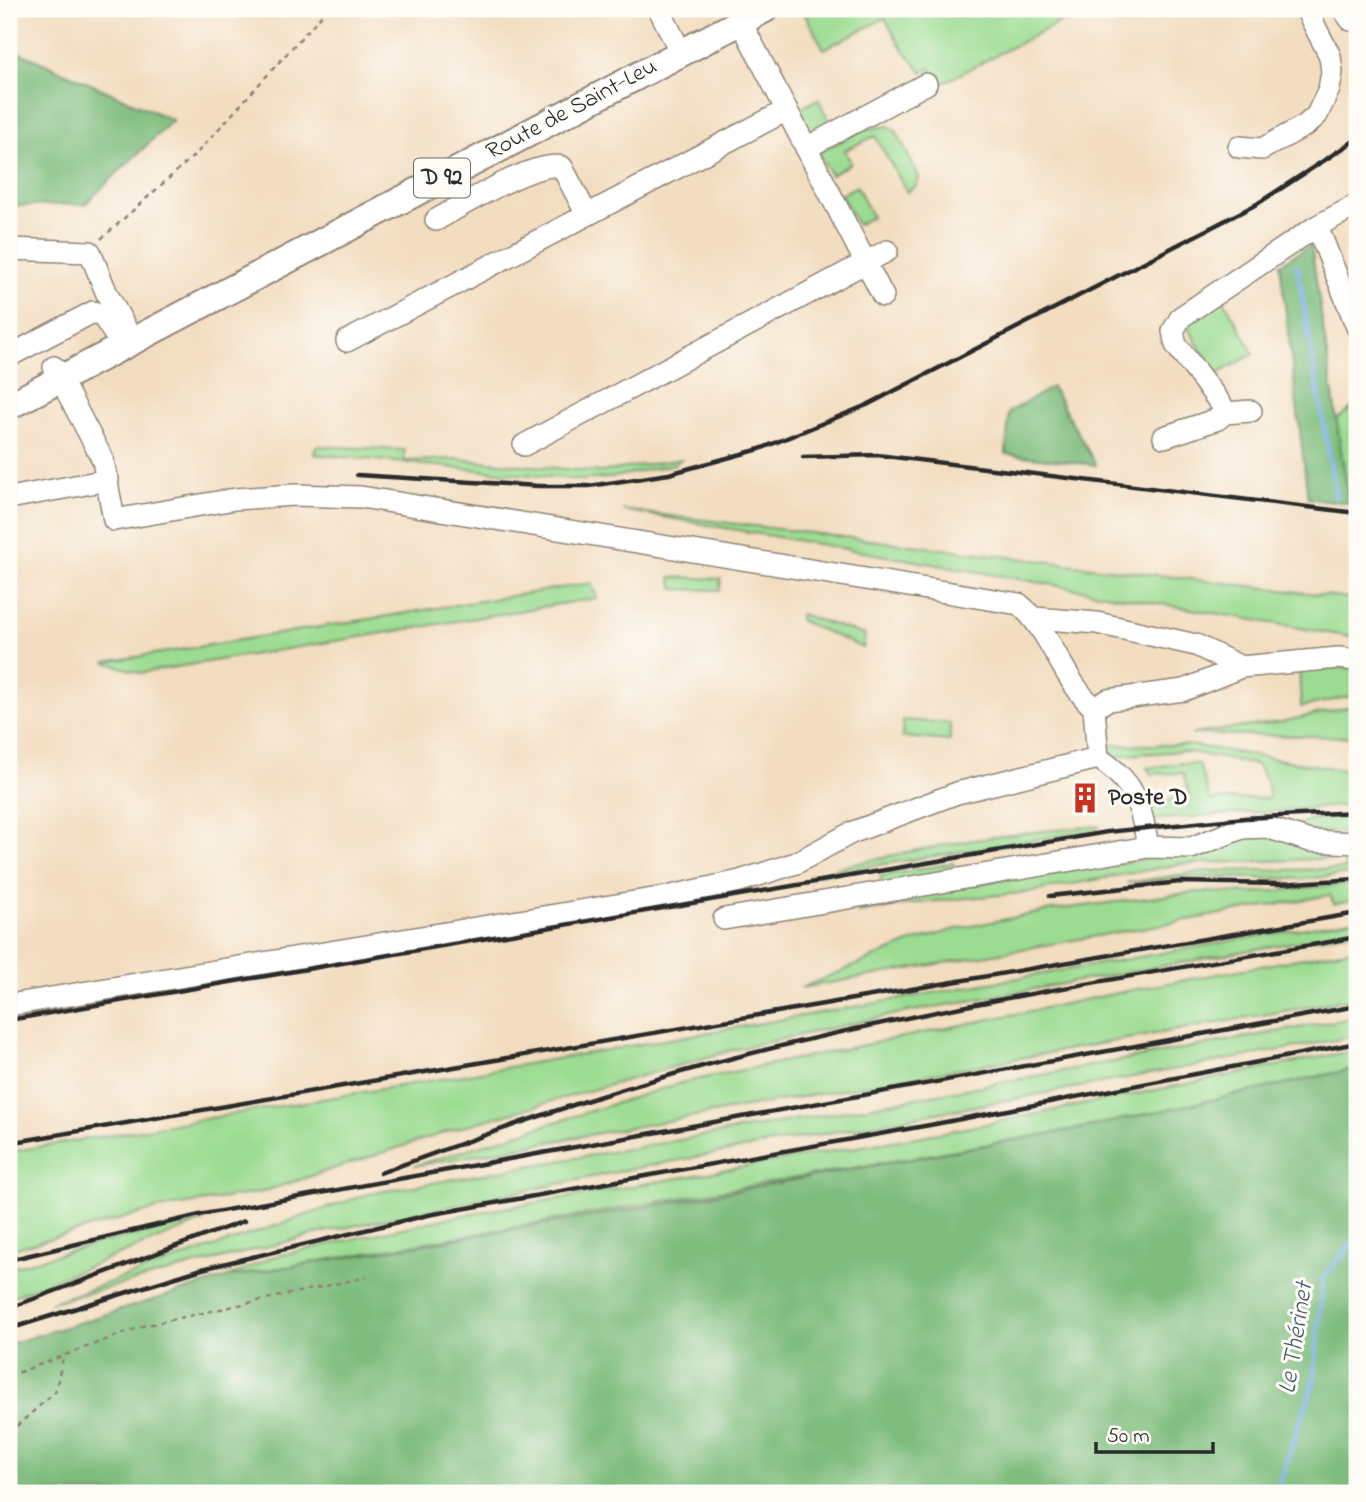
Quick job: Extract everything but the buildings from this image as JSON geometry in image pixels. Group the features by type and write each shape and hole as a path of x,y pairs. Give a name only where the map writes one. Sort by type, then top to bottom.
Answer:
{"main road":[{"name":"Route de Saint-Leu","path":"123,340 675,41 739,15 765,9"},
{"name":"Route de Saint-Leu","path":"123,340 739,15"},
{"name":"D 92","path":"9,391 57,373 123,340"},
{"name":"D 92","path":"9,406 57,373"}],"street":[{"path":"659,9 675,41"},
{"path":"1239,147 1262,149 1306,125 1317,114 1329,89 1332,72 1330,56 1306,9"},
{"path":"1343,9 1351,20 1357,18"},
{"path":"739,15 883,296"},
{"path":"806,148 926,84"},
{"path":"347,341 787,110"},
{"path":"436,220 505,182 552,164 562,167 587,215"},
{"path":"1225,413 1176,345 1173,339 1176,324 1189,311 1317,226 1357,205"},
{"path":"1317,226 1357,327"},
{"path":"9,249 90,252 123,340"},
{"path":"524,445 887,251"},
{"path":"9,356 93,312 102,315 123,340"},
{"path":"57,373 103,460 114,520 235,499 294,495 361,498 1019,604 1035,618 1075,691 1094,708 1098,758"},
{"path":"1164,437 1218,419 1225,413 1251,411"},
{"path":"9,498 108,480"},
{"path":"1035,618 1097,623 1196,645 1241,667"},
{"path":"1094,708 1108,700 1184,690 1241,667 1338,658 1357,660"},
{"path":"9,1005 671,896 740,881 796,863 851,833 957,793 1098,758 1119,772 1134,792 1141,808 1148,847"},
{"path":"724,919 1148,847 1191,848 1242,828 1266,827 1310,841 1357,843"}],"path":[{"path":"90,252 197,153 327,9"},
{"path":"9,1376 143,1326 367,1277"},
{"path":"9,1433 55,1392 64,1354"}],"green space":[{"path":"802,9 1085,9 939,85 930,68 923,73 899,44 885,18 824,49"},
{"path":"9,48 173,120 85,204 9,206"},
{"path":"818,99 830,122 822,132 810,137 797,114 800,109"},
{"path":"889,126 896,131 919,177 917,185 907,192 875,136 845,150 851,163 831,175 818,153 863,129"},
{"path":"857,186 872,217 857,225 841,194"},
{"path":"1311,245 1349,503 1308,498 1280,264"},
{"path":"1223,298 1254,354 1215,375 1185,322"},
{"path":"1052,387 1096,465 1006,454 1009,412"},
{"path":"1357,404 1357,504 1349,503 1336,420"},
{"path":"316,446 405,450 404,461 455,459 601,472 681,459 675,464 610,478 581,480 314,454"},
{"path":"622,510 1357,599 1357,638"},
{"path":"671,577 721,579 720,590 674,589"},
{"path":"591,583 597,598 140,673 105,662"},
{"path":"800,614 865,635 863,648 799,620"},
{"path":"1299,668 1357,668 1357,695 1301,707"},
{"path":"1357,705 1357,737 1191,734 1281,722"},
{"path":"903,720 950,723 950,741 902,737"},
{"path":"1106,745 1190,745 1357,772 1357,805 1149,820 1146,806 1189,795 1183,773 1151,774 1147,768 1180,763 1199,764 1210,800 1269,798 1268,785 1258,765 1183,751 1114,756"},
{"path":"1357,817 1357,834 1284,830 1312,819"},
{"path":"1099,826 1097,830 809,876 953,844 1025,833"},
{"path":"1254,832 1357,847 1357,873 1305,879 1206,877 1126,883 1206,871 1345,869 1345,858 1180,864 1030,892 918,903 858,913 857,901 1166,856"},
{"path":"953,863 956,874 881,888 881,876"},
{"path":"1357,883 1357,900 1334,904 1330,895 801,988 909,943 956,929 1052,910 1196,892 1253,893"},
{"path":"1357,919 1357,931 896,1014 736,1049 465,1126 262,1192 157,1209 9,1250 9,1152"},
{"path":"1357,948 1357,998 414,1166 684,1082 1142,988"},
{"path":"1357,1017 1357,1036 631,1169 324,1232 49,1303 368,1194 829,1114"},
{"path":"1357,1050 1357,1068 1087,1127 228,1277 272,1257 452,1217 945,1132"},
{"path":"1357,1068 1357,1493 9,1493 9,1344 228,1277 634,1209 1087,1127"},
{"path":"204,1221 9,1298 9,1268 103,1242"}],"waterway":[{"name":"Le Thérinet","path":"1297,265 1336,497"},
{"name":"Le Thérinet","path":"1350,602 1355,630"},
{"name":"Le Thérinet","path":"1276,1493 1314,1382 1323,1278 1357,1237"}],"railway":[{"path":"357,475 539,486 589,486 669,474 760,449 867,405 1257,204 1357,139"},
{"path":"803,457 877,455 1357,513"},
{"path":"9,1020 1107,832 1245,818 1357,812"},
{"path":"1050,896 1180,882 1280,884 1357,879"},
{"path":"9,1143 1357,913"},
{"path":"380,1173 599,1097 688,1070 810,1039 966,1006 1357,937"},
{"path":"9,1260 204,1214 1357,1006"},
{"path":"9,1329 202,1269 428,1215 930,1125 1357,1043"},
{"path":"9,1308 244,1221"}],"place":[{"name":"Poste D","path":"1085,798"}]}
